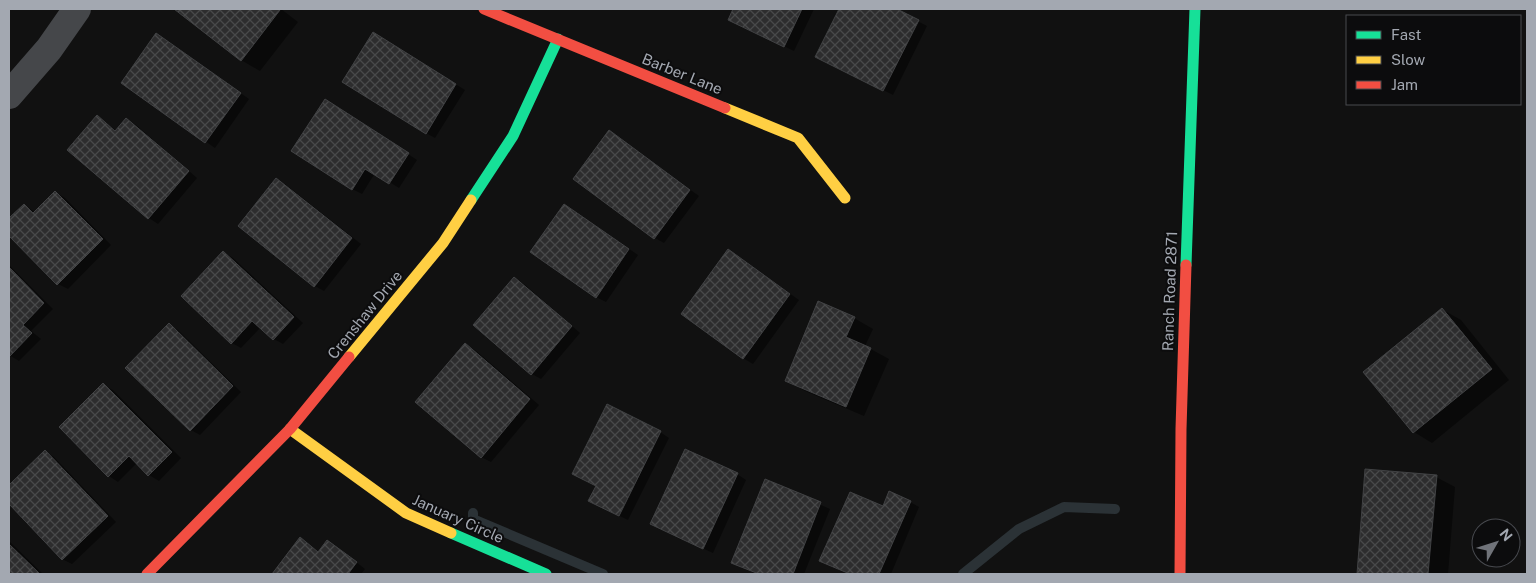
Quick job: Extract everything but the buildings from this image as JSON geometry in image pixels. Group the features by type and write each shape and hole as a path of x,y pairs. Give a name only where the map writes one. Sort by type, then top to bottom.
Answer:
{"street":[{"path":"9,95 49,49 77,9"},
{"name":"Barber Lane","path":"484,9 798,138 845,198"},
{"name":"Ranch Road 2871","path":"1180,574 1181,420 1195,9"},
{"name":"Crenshaw Drive","path":"147,574 290,429 442,243 513,136 558,39"},
{"name":"January Circle","path":"290,429 406,513 546,574"}],"waterway":[{"path":"963,574 1019,529 1064,507 1115,509"},
{"path":"473,513 473,519 603,574"}],"traffic: fast":[{"path":"1186,265 1195,9"},
{"path":"471,200 513,136 558,39"},
{"path":"451,533 546,574"}],"traffic: slow":[{"path":"725,108 798,138 845,198"},
{"path":"349,357 443,243 471,200"},
{"path":"290,429 406,513 451,533"}],"traffic: jam":[{"path":"484,9 725,108"},
{"path":"1180,574 1181,429 1186,265"},
{"path":"147,574 290,429 349,357"}]}
